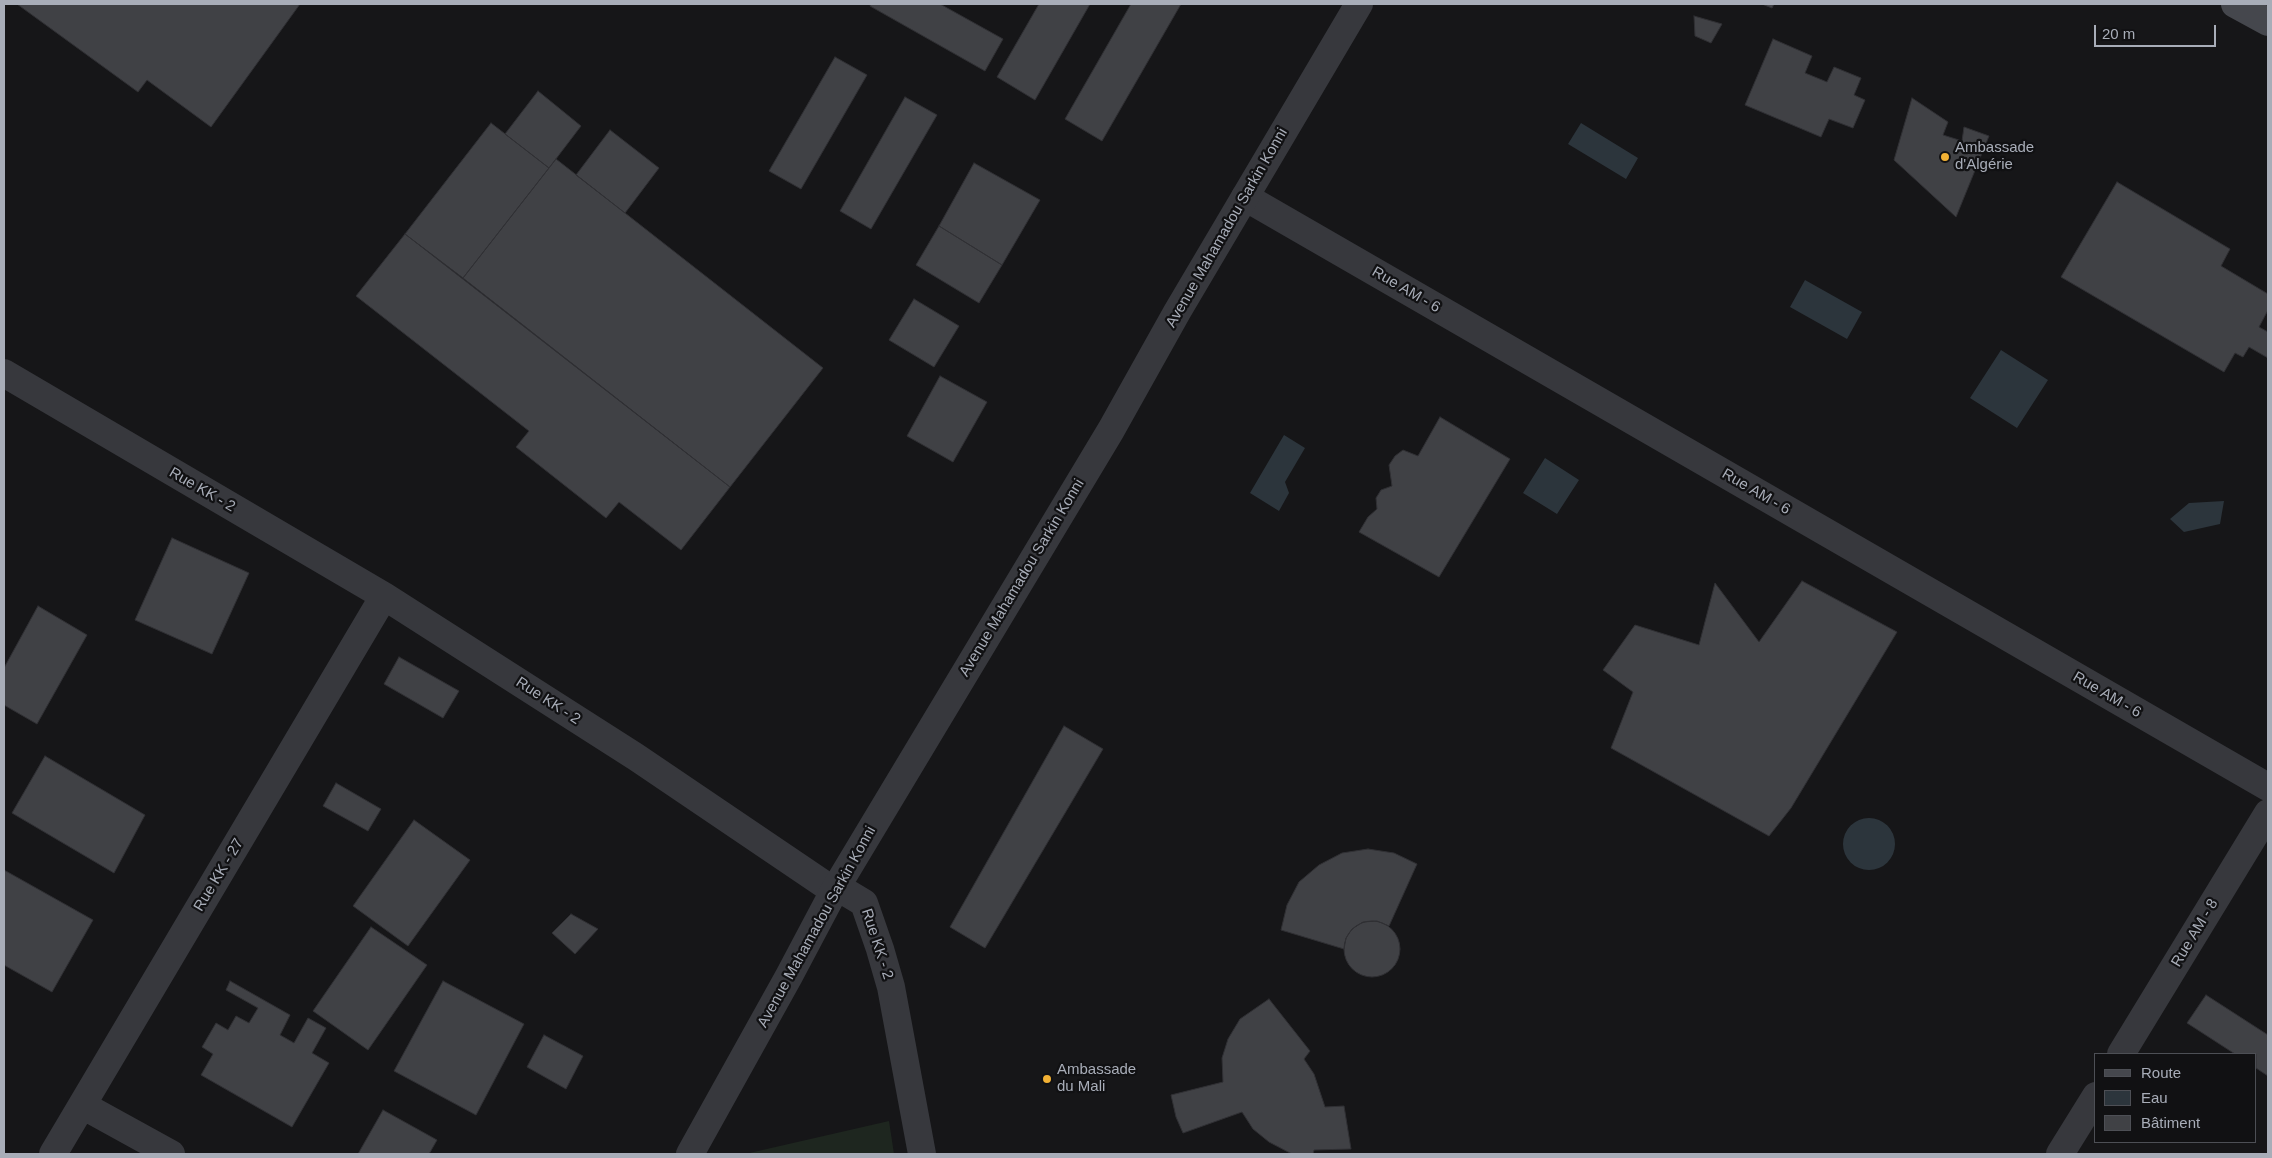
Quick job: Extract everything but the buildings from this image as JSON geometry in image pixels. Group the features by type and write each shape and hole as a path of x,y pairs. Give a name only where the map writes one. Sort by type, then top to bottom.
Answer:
{"main road":[{"path":"2235,4 2268,22"}],"street":[{"name":"Avenue Mahamadou Sarkin Konni","path":"690,1154 834,891 1111,430 1359,4"},
{"name":"Rue AM - 6","path":"1245,197 2268,788"},
{"name":"Rue KK - 2","path":"4,373 384,596 644,762 743,827 834,891 844,891 864,903 891,987 922,1154"},
{"name":"Rue KK - 27","path":"53,1154 384,596"},
{"name":"Rue AM - 8","path":"2122,1053 2268,812"},
{"path":"2060,1154 2094,1099"},
{"path":"82,1105 171,1154"}],"shaded area":[{"path":"889,1121 894,1154 745,1154"}],"water":[{"path":"1581,123 1638,158 1626,179 1568,144"},
{"path":"1805,280 1862,312 1847,339 1790,307"},
{"path":"2001,350 2048,380 2017,428 1970,398"},
{"path":"1284,435 1305,448 1285,482 1289,493 1279,511 1250,493"},
{"path":"1545,458 1579,480 1557,514 1523,493"},
{"path":"2224,501 2220,524 2184,532 2170,519 2189,503"},
{"path":"1864,818 1874,818 1888,825 1895,839 1895,849 1888,863 1874,870 1864,870 1854,866 1847,859 1843,849 1843,839 1847,829 1854,822"}],"place":[{"name":"Ambassade d'Algérie","path":"1945,157"},
{"name":"Ambassade du Mali","path":"1047,1079"}]}
